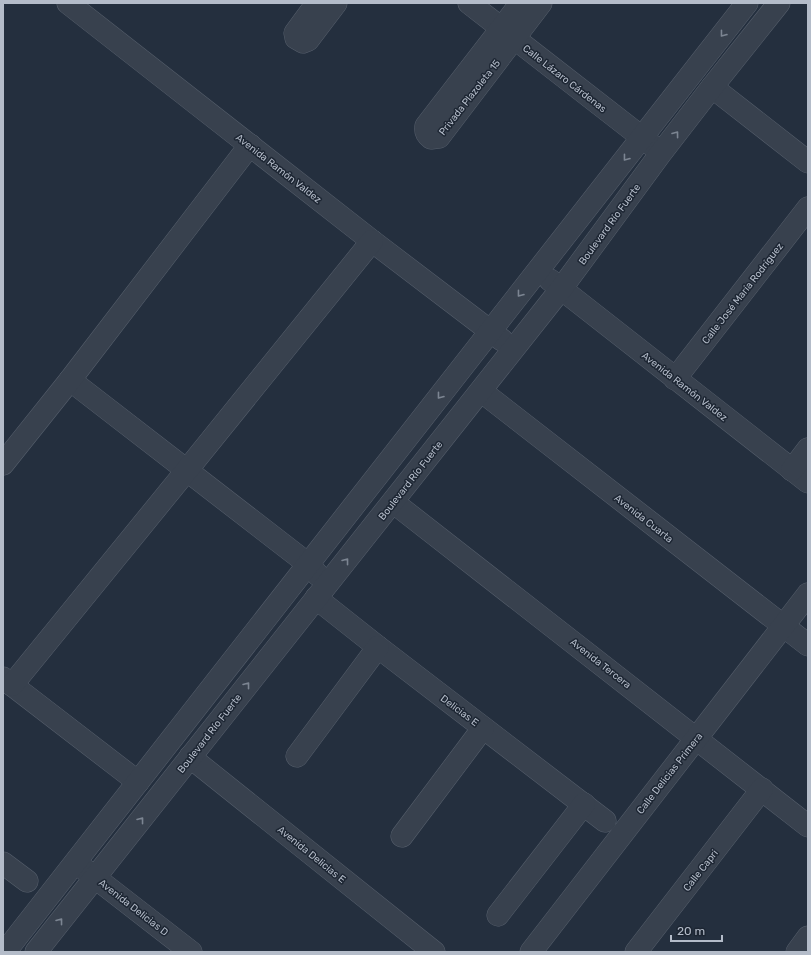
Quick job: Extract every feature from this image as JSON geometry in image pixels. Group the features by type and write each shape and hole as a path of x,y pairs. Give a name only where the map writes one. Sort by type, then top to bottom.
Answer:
{"street":[{"name":"Avenida Ramón Valdez","path":"68,3 372,241 514,349"},
{"path":"317,3 295,33 296,38 304,42 308,40 336,3"},
{"name":"Calle Lázaro Cárdenas","path":"470,3 661,153"},
{"path":"508,33 521,3"},
{"path":"508,33 541,3"},
{"path":"5,952 747,3"},
{"name":"Boulevard Río Fuerte","path":"36,952 561,289 661,153 779,3"},
{"path":"712,87 808,162"},
{"path":"3,464 70,380 250,145"},
{"name":"Calle José María Rodríguez","path":"676,379 808,208"},
{"path":"138,782 8,681 188,470 372,241"},
{"name":"Avenida Ramón Valdez","path":"538,270 800,476"},
{"name":"Delicias E","path":"70,380 308,564 322,591 378,647 605,821"},
{"name":"Avenida Cuarta","path":"480,391 808,645"},
{"path":"800,476 808,449"},
{"name":"Avenida Tercera","path":"392,502 697,738 808,826"},
{"name":"Calle Delicias Primera","path":"531,952 808,594"},
{"path":"297,756 378,647"},
{"path":"402,836 483,728"},
{"name":"Avenida Delicias E","path":"190,757 434,952"},
{"name":"Calle Capri","path":"638,951 762,789"},
{"path":"498,915 584,804"},
{"name":"Avenida Delicias D","path":"75,862 192,952"},
{"path":"3,863 27,881"},
{"path":"796,952 808,937"}]}
